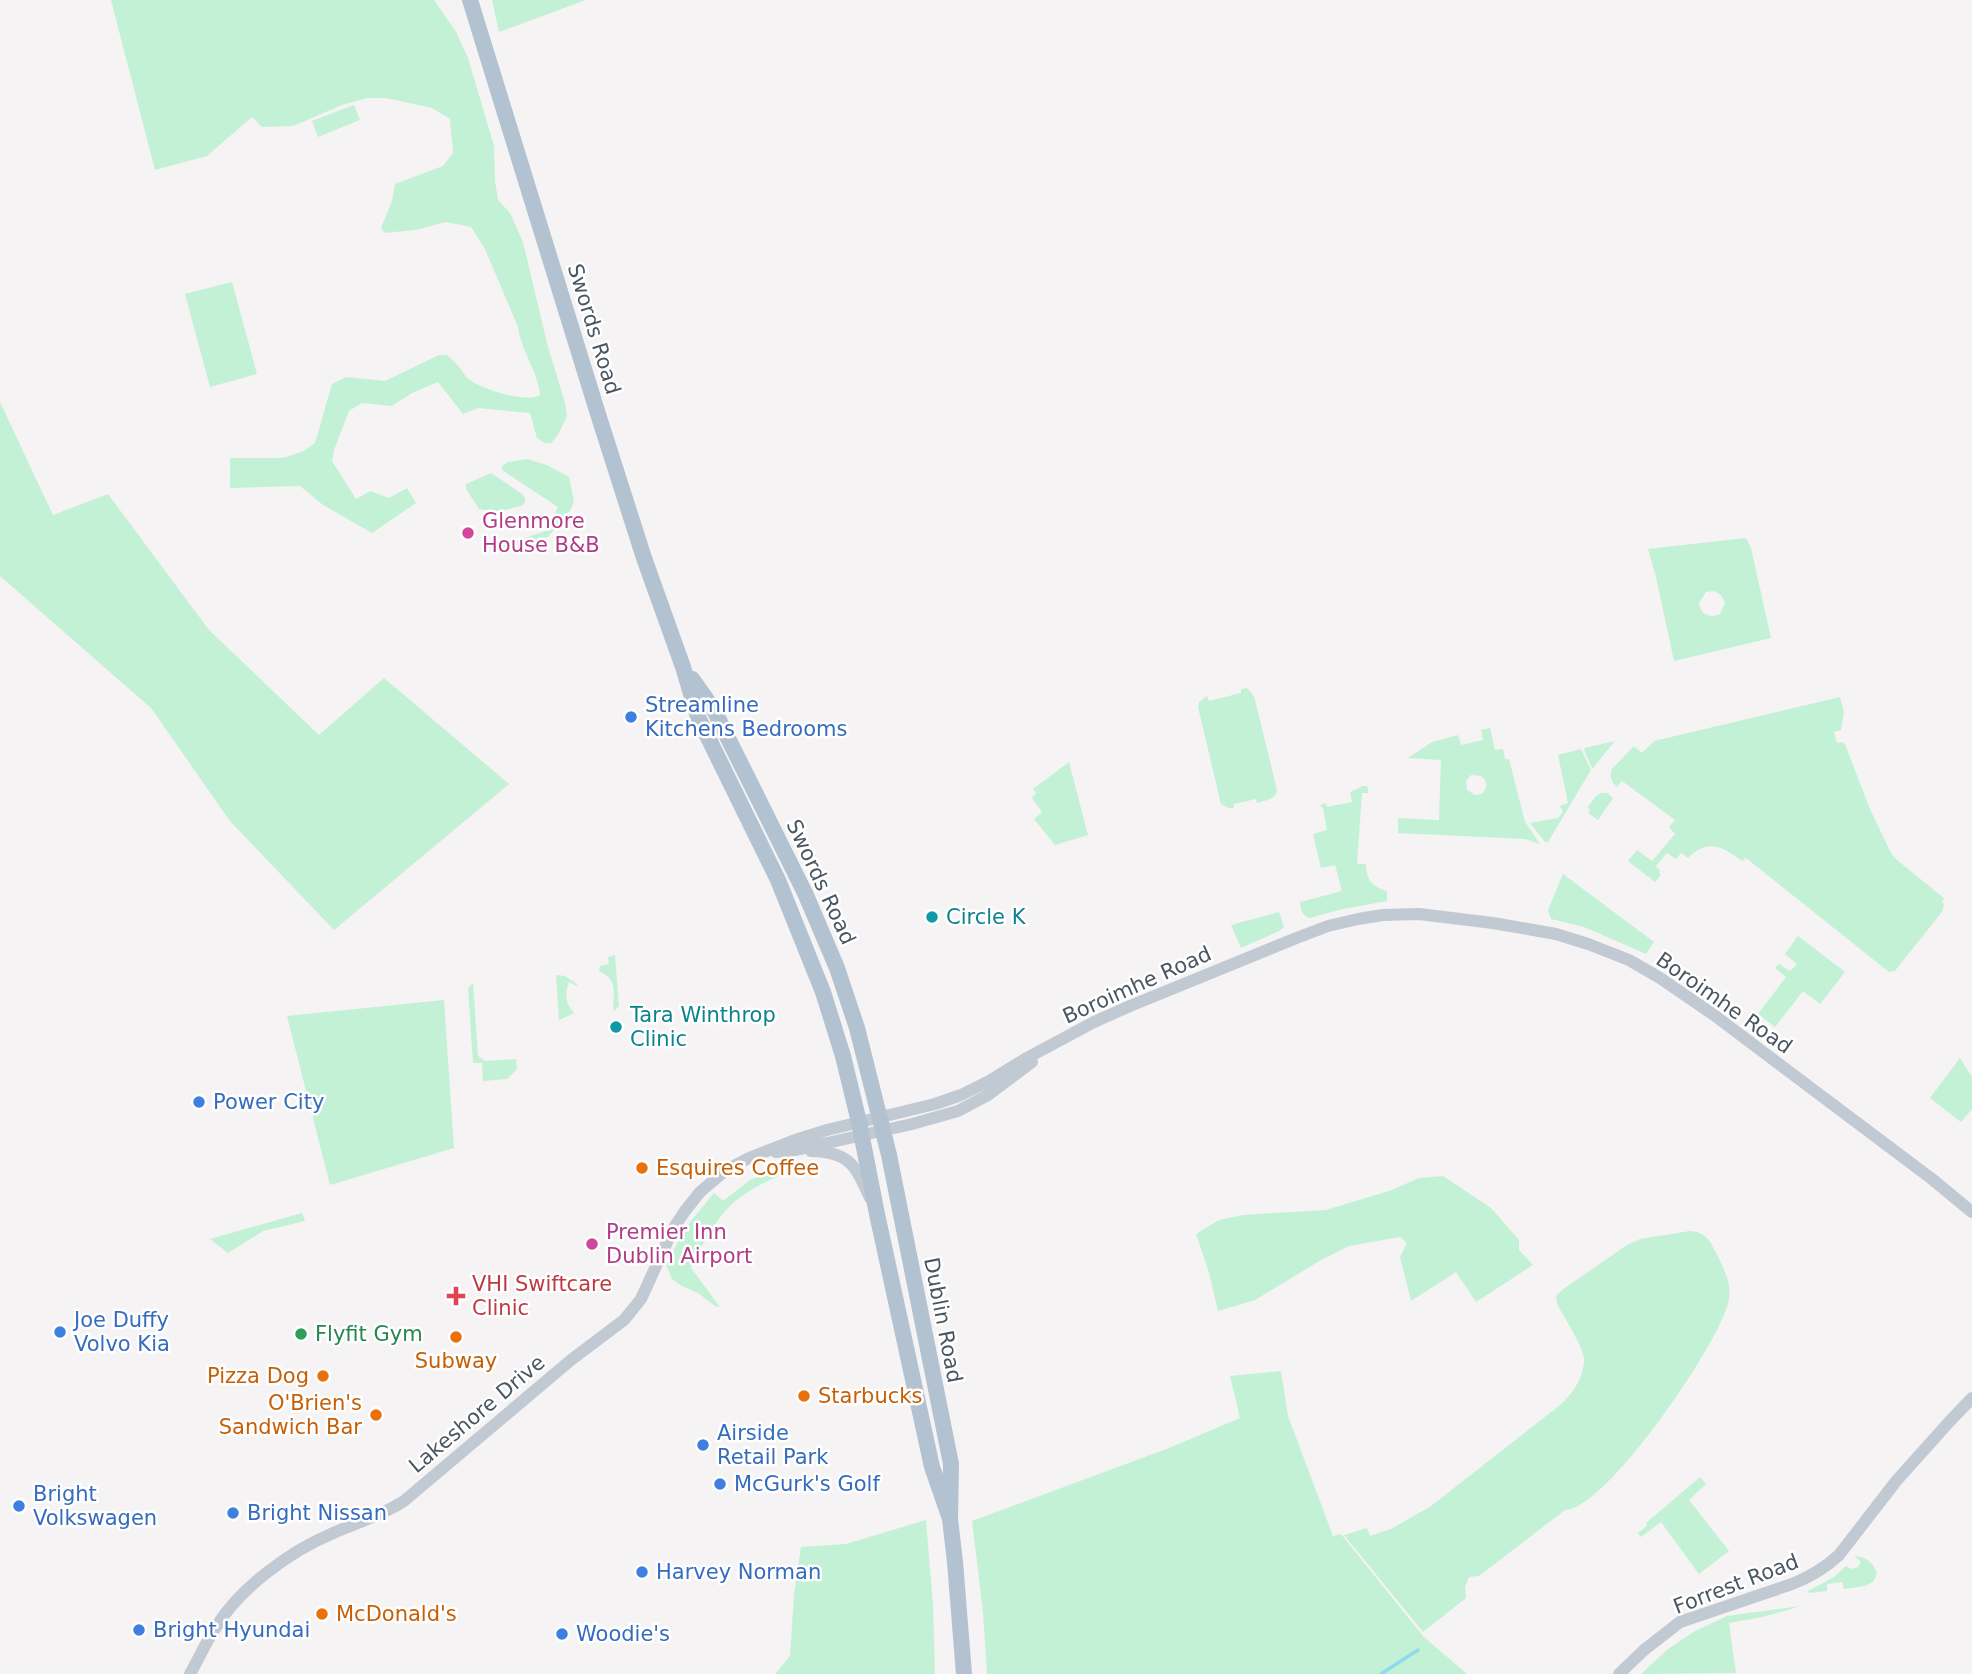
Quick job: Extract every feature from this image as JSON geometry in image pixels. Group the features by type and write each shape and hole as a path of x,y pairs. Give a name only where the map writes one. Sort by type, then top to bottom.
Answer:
{"main road":[{"name":"Swords Road","path":"471,0 602,427 698,717 778,880 814,966 843,1056 861,1128"},
{"name":"Swords Road","path":"683,667 714,710 824,935 854,1018 882,1124"},
{"name":"Dublin Road","path":"882,1124 951,1464 950,1519 956,1562 964,1674"},
{"name":"Dublin Road","path":"861,1128 932,1468 950,1519"}],"street":[{"name":"Boroimhe Road","path":"882,1124 939,1117 974,1103 1001,1087 1061,1039 1130,1006 1298,937 1358,919 1419,914 1556,934 1629,960 1690,998 1932,1179 1972,1212"},
{"name":"Lakeshore Drive","path":"190,1674 216,1626 255,1583 310,1544 404,1501 571,1360 624,1320 641,1299 673,1229 692,1201 726,1170 794,1140 882,1124"},
{"name":"Lakeshore Drive","path":"761,1154 796,1150 861,1128"},
{"path":"796,1150 820,1151 845,1158 857,1171 877,1214"},
{"name":"Forrest Road","path":"1619,1674 1680,1622 1792,1584 1830,1563 1897,1480 1972,1398"}],"green space":[{"path":"111,0 434,0 456,32 468,58 494,146 498,200 510,213 523,242 567,416 551,443 537,438 530,413 478,408 463,414 438,382 412,393 392,406 362,403 349,411 332,461 356,499 370,491 389,498 407,488 416,503 372,533 323,505 300,486 230,488 230,458 283,458 304,451 315,443 332,384 346,377 385,381 439,355 447,355 468,379 494,391 515,397 534,397 540,395 539,386 485,249 471,227 446,222 415,230 385,233 381,228 392,201 395,184 443,166 453,153 450,119 432,108 386,98 367,98 342,105 293,126 262,127 252,117 207,156 155,170"},
{"path":"492,0 586,0 499,32"},
{"path":"354,105 360,120 318,137 312,121"},
{"path":"232,282 257,374 210,387 185,294"},
{"path":"0,402 53,515 108,494 209,630 319,735 384,678 509,784 334,930 230,821 151,708 0,576"},
{"path":"527,459 547,465 569,477 574,501 571,509 548,537 497,552 503,545 546,531 558,507 502,470 502,466 508,462"},
{"path":"491,473 522,494 525,503 497,512 479,509 466,489 466,484"},
{"path":"1746,538 1751,548 1771,638 1674,661 1648,549","holes":["1714,591 1721,595 1725,603 1720,614 1709,616 1703,613 1699,603 1706,592"]},
{"path":"1247,688 1254,696 1277,790 1275,796 1270,799 1257,803 1256,799 1234,804 1234,808 1229,808 1221,804 1198,707 1199,702 1207,696 1209,701 1241,693 1241,689"},
{"path":"1840,697 1844,712 1841,730 1834,732 1837,743 1845,744 1869,807 1891,853 1945,899 1942,901 1942,912 1895,971 1889,972 1746,858 1742,861 1722,849 1709,846 1688,858 1681,853 1676,859 1667,853 1656,866 1661,875 1655,882 1628,861 1637,850 1652,861 1675,834 1669,827 1675,820 1622,781 1617,787 1611,777 1612,769 1634,746 1642,753 1654,741"},
{"path":"1490,728 1495,750 1503,749 1505,759 1509,759 1525,822 1540,844 1525,839 1398,833 1398,818 1439,820 1441,760 1408,758 1432,742 1458,735 1461,745 1483,740 1481,730","holes":["1471,775 1481,776 1486,787 1482,794 1475,795 1467,790 1466,781"]},
{"path":"1615,741 1593,768 1592,768 1585,748"},
{"path":"1581,749 1591,770 1548,842 1545,842 1530,823 1558,818 1563,812 1560,806 1568,803 1558,755"},
{"path":"1069,762 1088,835 1055,845 1034,819 1042,812 1032,798 1036,793 1033,789"},
{"path":"1367,786 1369,793 1362,793 1357,864 1366,864 1371,882 1387,891 1387,901 1307,917 1302,912 1300,902 1342,891 1335,865 1321,868 1313,834 1327,830 1320,805 1326,803 1327,807 1352,802 1350,792"},
{"path":"1601,793 1607,793 1613,798 1598,820 1588,813 1591,809 1587,808"},
{"path":"1563,874 1654,942 1646,954 1584,927 1551,919 1548,910"},
{"path":"1279,912 1284,927 1241,948 1231,925"},
{"path":"1798,936 1845,972 1820,1004 1803,991 1775,1027 1758,1014 1786,977 1775,968 1779,964 1790,971 1797,964 1785,954"},
{"path":"615,955 619,1006 614,1011 613,984 599,971 600,966 609,964 608,957"},
{"path":"556,975 565,976 577,984 569,982 566,995 574,1013 559,1020"},
{"path":"473,983 478,1056 485,1061 516,1059 517,1069 507,1079 483,1081 482,1063 473,1063 468,988"},
{"path":"444,1000 454,1148 330,1185 287,1016"},
{"path":"1960,1058 1972,1077 1972,1109 1961,1122 1930,1098"},
{"path":"798,1164 796,1169 763,1183 733,1203 704,1242 691,1268 720,1307 672,1279 666,1264 686,1227 714,1193 723,1201 750,1180"},
{"path":"1443,1176 1491,1208 1519,1240 1519,1250 1533,1265 1476,1302 1456,1272 1411,1301 1400,1257 1407,1243 1400,1237 1349,1246 1255,1300 1218,1311 1196,1234 1219,1220 1243,1215 1326,1210 1392,1190 1419,1178"},
{"path":"302,1213 305,1221 263,1231 228,1253 210,1239"},
{"path":"1690,1231 1703,1235 1712,1244 1726,1275 1730,1293 1722,1320 1685,1383 1660,1420 1607,1483 1584,1503 1565,1510 1479,1576 1469,1577 1465,1587 1466,1598 1423,1632 1344,1535 1367,1528 1370,1536 1393,1528 1431,1506 1559,1406 1577,1385 1584,1358 1577,1339 1557,1304 1556,1296 1627,1245 1640,1239"},
{"path":"1281,1371 1288,1416 1333,1536 1341,1534 1423,1636 1467,1674 987,1674 972,1521 1169,1448 1240,1418 1230,1376"},
{"path":"1700,1477 1706,1484 1689,1500 1729,1551 1699,1574 1661,1522 1641,1537 1638,1533"},
{"path":"926,1520 935,1674 775,1674 790,1656 794,1595 801,1547 846,1544"},
{"path":"1855,1556 1866,1559 1873,1566 1877,1573 1873,1582 1844,1589 1842,1582 1827,1584 1827,1591 1809,1593 1808,1591 1834,1577 1846,1566 1852,1569 1858,1567 1861,1562"},
{"path":"1801,1606 1729,1623 1736,1673 1641,1674 1668,1649 1695,1631 1727,1616"}],"waterway":[{"path":"1381,1674 1418,1650"}],"place":[{"name":"Glenmore House B&B","path":"468,533"},
{"name":"Streamline Kitchens Bedrooms","path":"631,717"},
{"name":"Circle K","path":"932,917"},
{"name":"Tara Winthrop Clinic","path":"616,1027"},
{"name":"Power City","path":"199,1102"},
{"name":"Esquires Coffee","path":"642,1168"},
{"name":"Premier Inn Dublin Airport","path":"592,1244"},
{"name":"VHI Swiftcare Clinic","path":"456,1296"},
{"name":"Joe Duffy Volvo Kia","path":"60,1332"},
{"name":"Flyfit Gym","path":"301,1334"},
{"name":"Subway","path":"456,1337"},
{"name":"Pizza Dog","path":"323,1376"},
{"name":"Starbucks","path":"804,1396"},
{"name":"O'Brien's Sandwich Bar","path":"376,1415"},
{"name":"Airside Retail Park","path":"703,1445"},
{"name":"McGurk's Golf","path":"720,1484"},
{"name":"Bright Volkswagen","path":"19,1506"},
{"name":"Bright Nissan","path":"233,1513"},
{"name":"Harvey Norman","path":"642,1572"},
{"name":"McDonald's","path":"322,1614"},
{"name":"Bright Hyundai","path":"139,1630"},
{"name":"Woodie's","path":"562,1634"}]}
